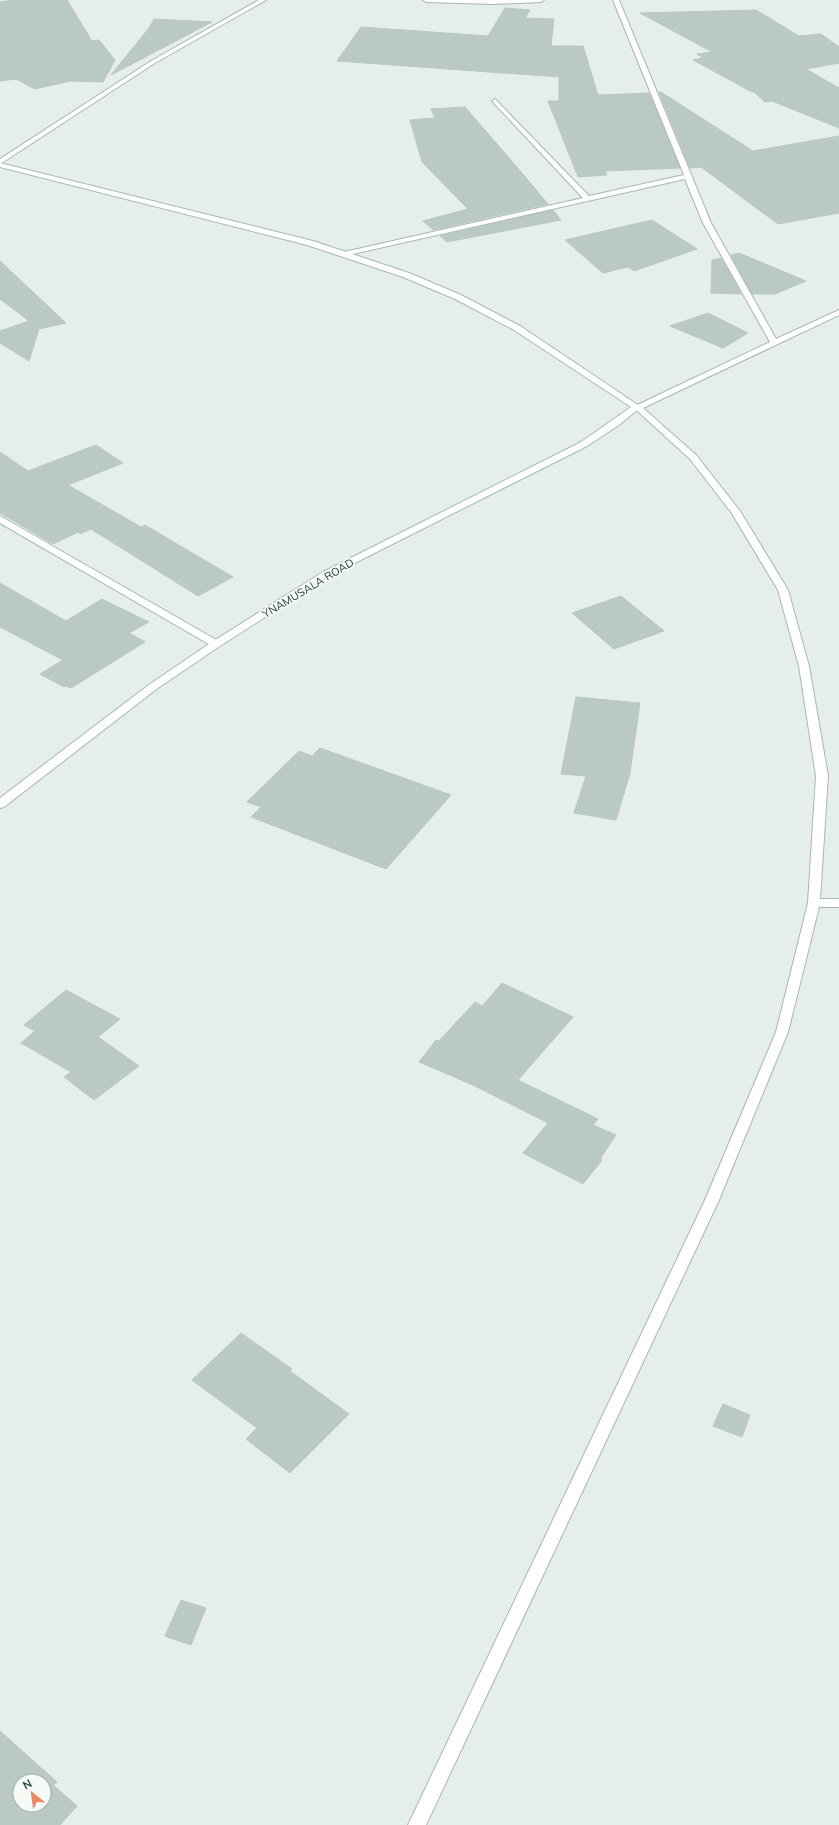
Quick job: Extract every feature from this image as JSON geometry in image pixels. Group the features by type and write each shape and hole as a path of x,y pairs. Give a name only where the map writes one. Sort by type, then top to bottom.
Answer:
{"street":[{"path":"0,163 153,62 263,0"},
{"path":"426,0 493,2 541,0"},
{"path":"616,0 707,223 774,342"},
{"path":"495,101 588,199"},
{"path":"0,163 310,243 406,275 458,297 517,328 636,407 693,457 734,511 783,590 804,666 822,776 814,903 782,1032 712,1200 418,1825"},
{"path":"344,254 688,176"},
{"name":"YNAMUSALA ROAD","path":"0,804 154,686 216,644 326,574 584,444 616,423 636,407 839,312"},
{"path":"0,519 216,644"},
{"path":"814,903 839,902"}],"building":[{"path":"13,0 67,0 92,41 99,40 115,60 103,82 70,81 35,89 16,79 0,81 0,2"},
{"path":"505,8 530,10 525,18 554,19 551,46 583,46 598,95 649,93 680,168 605,171 607,175 578,177 548,101 559,101 559,77 337,61 361,27 488,36"},
{"path":"756,10 799,36 821,34 839,47 839,63 806,69 839,88 839,128 772,101 765,102 754,92 693,60 703,58 697,54 712,52 640,13"},
{"path":"154,19 212,22 111,75 149,28"},
{"path":"659,92 753,151 839,136 839,213 778,224 701,167 690,168"},
{"path":"465,107 548,204 433,230 423,221 468,209 422,162 410,120 435,118 431,109"},
{"path":"553,210 561,220 447,242 440,236"},
{"path":"652,220 697,249 634,271 628,267 603,273 565,240"},
{"path":"739,253 806,281 775,294 752,294 731,255"},
{"path":"721,258 741,294 711,293 712,260"},
{"path":"0,261 66,323 39,329 29,361 0,343 0,331 29,321 0,299"},
{"path":"708,313 748,333 723,348 670,326"},
{"path":"96,445 123,463 68,485 141,527 145,525 233,577 198,596 91,529 80,534 78,532 53,544 0,513 0,452 28,471"},
{"path":"0,583 66,621 102,599 149,622 129,633 145,642 71,688 66,686 64,687 40,674 63,660 0,627"},
{"path":"621,596 664,631 614,649 572,613"},
{"path":"576,697 640,703 630,773 616,820 574,813 586,776 561,774"},
{"path":"320,748 451,795 386,869 251,817 261,807 247,802 299,751 312,756"},
{"path":"502,983 573,1017 518,1080 598,1119 593,1125 616,1135 600,1159 602,1160 583,1184 523,1153 548,1123 473,1085 419,1062 436,1040 439,1041 475,1002 482,1006"},
{"path":"66,990 120,1019 98,1037 139,1066 94,1100 64,1077 71,1072 21,1043 35,1031 24,1025"},
{"path":"241,1333 292,1369 290,1371 349,1414 290,1473 246,1439 257,1428 192,1380"},
{"path":"723,1404 750,1415 742,1437 713,1426"},
{"path":"181,1600 206,1608 191,1645 165,1636"},
{"path":"0,1731 47,1773 12,1773 12,1813 52,1813 52,1778 57,1782 53,1785 77,1806 60,1825 0,1825"}]}
